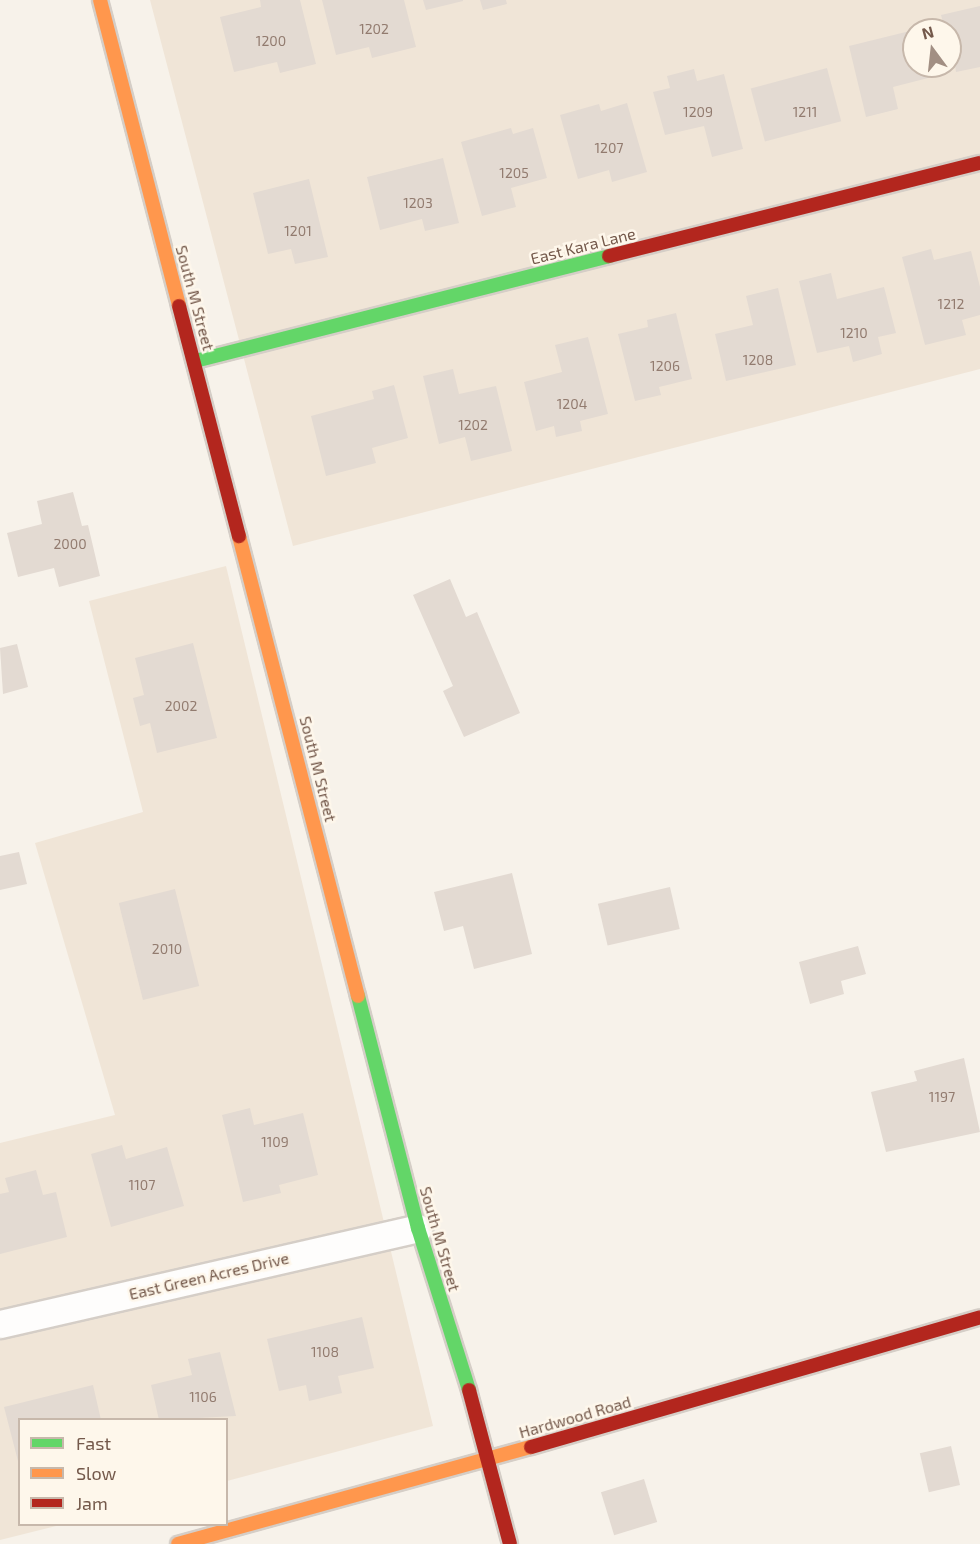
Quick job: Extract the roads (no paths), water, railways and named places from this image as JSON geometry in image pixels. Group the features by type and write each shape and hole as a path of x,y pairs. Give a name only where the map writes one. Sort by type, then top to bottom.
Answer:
{"street":[{"name":"South M Street","path":"100,0 418,1228 490,1459 510,1544"},
{"name":"East Kara Lane","path":"195,361 980,163"},
{"name":"East Green Acres Drive","path":"0,1324 418,1228"},
{"name":"Hardwood Road","path":"178,1544 490,1459 980,1317"}]}
